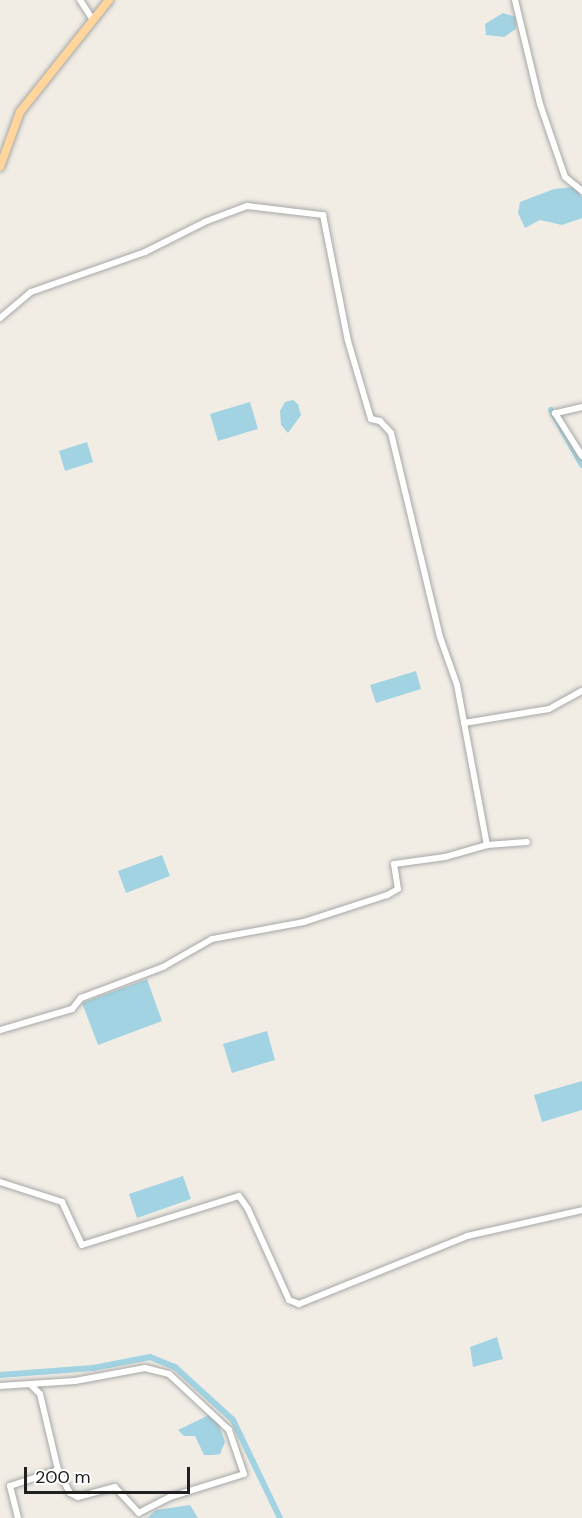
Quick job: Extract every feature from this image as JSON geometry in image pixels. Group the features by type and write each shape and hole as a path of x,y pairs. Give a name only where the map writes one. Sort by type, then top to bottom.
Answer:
{"main road":[{"path":"0,167 20,112 109,0"}],"street":[{"path":"80,0 93,20"},
{"path":"515,0 540,104 565,177 582,191"},
{"path":"0,318 31,292 145,252 207,220 247,206 323,214 348,341 371,419 380,421 391,433 464,723 487,845"},
{"path":"582,407 555,413 582,456"},
{"path":"464,723 549,709 582,691"},
{"path":"0,1030 72,1010 81,998 163,967 212,939 304,922 387,895 398,889 394,864 445,857 487,845 527,842"},
{"path":"0,1182 62,1202 82,1245 238,1196 248,1209 289,1300 299,1304 467,1236 582,1210"},
{"path":"0,1386 144,1368 169,1374 229,1430 244,1474 170,1497 139,1516 115,1487 86,1496 70,1492 58,1470 40,1394 30,1384"},
{"path":"18,1518 10,1486 58,1470"}],"water":[{"path":"503,13 516,17 516,29 504,37 486,35 485,24"},
{"path":"574,187 582,197 582,218 562,225 540,220 525,228 518,213 520,202 554,189"},
{"path":"293,400 298,404 301,415 288,433 281,425 280,411 285,402"},
{"path":"250,402 258,429 218,441 210,414"},
{"path":"87,442 93,462 65,471 59,451"},
{"path":"416,671 421,689 376,703 370,685"},
{"path":"162,855 170,876 126,893 118,871"},
{"path":"147,979 162,1021 98,1045 82,1003"},
{"path":"267,1031 275,1060 232,1073 223,1044"},
{"path":"582,1081 582,1110 542,1122 534,1095"},
{"path":"183,1176 191,1199 137,1218 129,1194"},
{"path":"497,1337 503,1359 473,1367 470,1347"},
{"path":"209,1415 218,1422 225,1442 220,1454 204,1455 195,1436 184,1436 178,1430"},
{"path":"190,1505 198,1518 147,1518 156,1510"}],"waterway":[{"path":"551,410 582,465"},
{"path":"0,1375 93,1368 150,1357 175,1367 233,1420 280,1518"}]}
